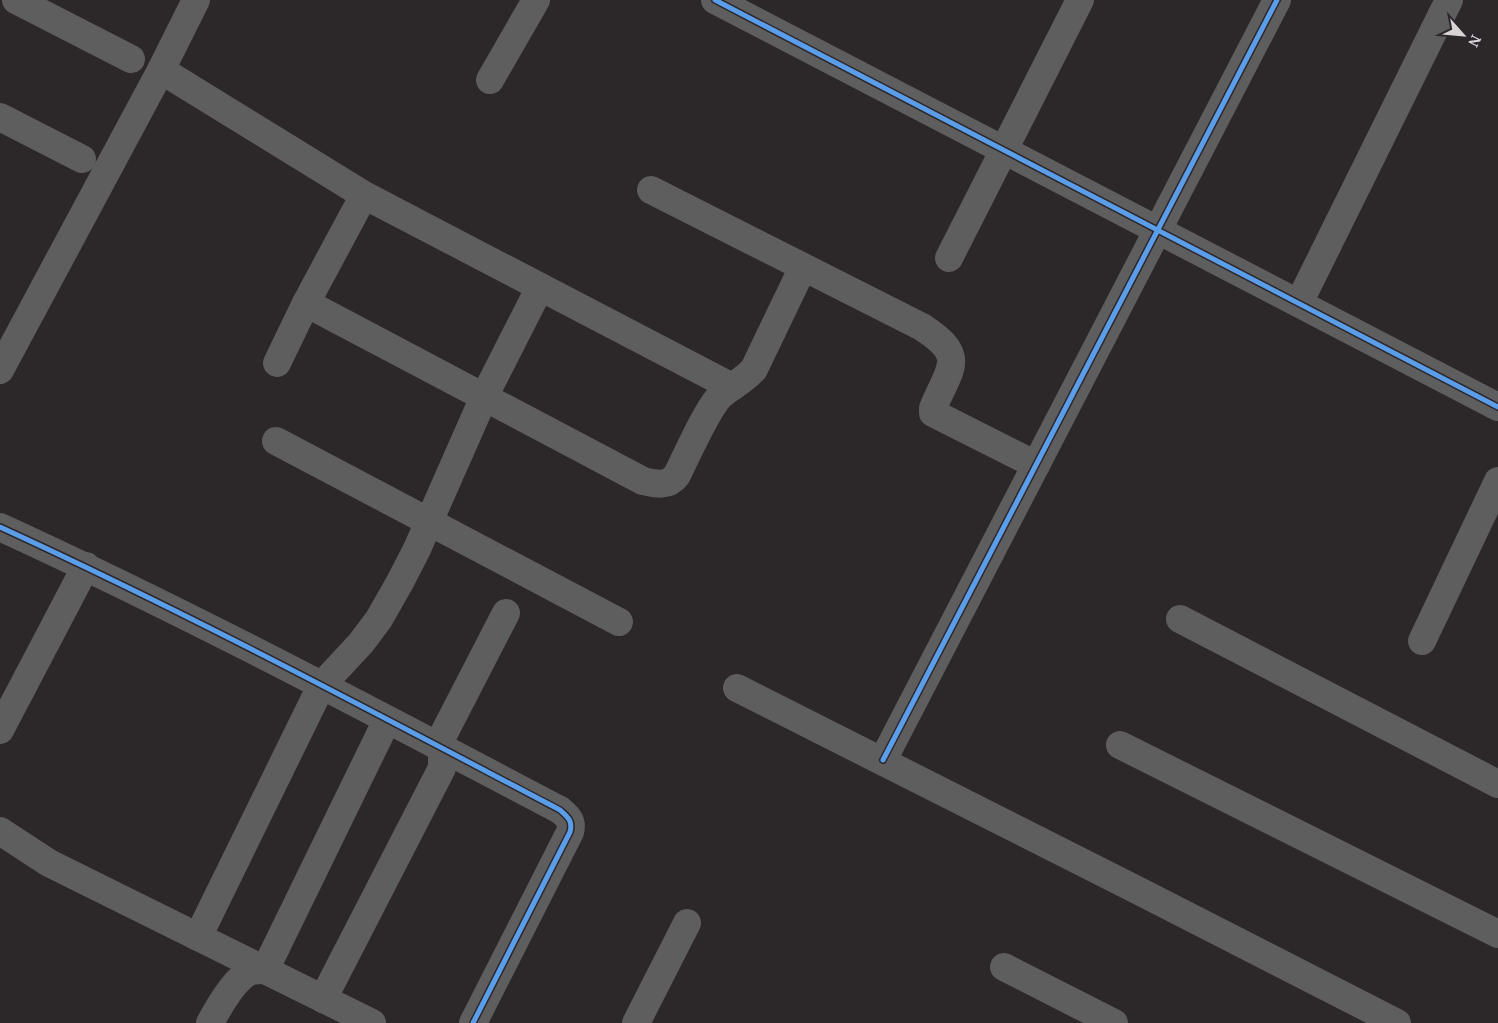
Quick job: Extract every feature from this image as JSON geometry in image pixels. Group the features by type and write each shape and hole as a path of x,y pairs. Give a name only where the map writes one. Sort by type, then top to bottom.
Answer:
{"street":[{"path":"16,0 131,59"},
{"path":"0,370 161,70 196,0"},
{"path":"490,80 536,0"},
{"path":"715,0 1498,407"},
{"path":"949,258 1080,0"},
{"path":"883,760 1276,0"},
{"path":"1299,303 1449,0"},
{"path":"161,70 364,194 732,388"},
{"path":"0,117 82,159"},
{"path":"651,190 922,327 936,336 949,352 951,368 935,403 933,413 1036,465"},
{"path":"277,363 306,303 364,194"},
{"path":"306,303 643,481 660,484 673,481 719,397 748,377 754,369 803,267"},
{"path":"198,937 321,686 361,643 379,619 417,549 484,397 540,288"},
{"path":"276,441 619,622"},
{"path":"1422,641 1498,482"},
{"path":"0,527 86,566 441,748 560,810 570,818 571,827 473,1023"},
{"path":"0,730 86,566"},
{"path":"323,999 442,768 442,737 506,613"},
{"path":"1180,619 1498,784"},
{"path":"737,688 883,760 1397,1023"},
{"path":"265,970 387,720"},
{"path":"1120,745 1498,934"},
{"path":"0,831 48,863 372,1023"},
{"path":"636,1023 687,923"},
{"path":"1004,967 1114,1023"},
{"path":"210,1023 238,981 255,970 265,970"}],"cycle path":[{"path":"715,0 1498,407"},
{"path":"883,760 1277,0"},
{"path":"0,527 142,594 282,665 560,810 565,815 570,822 570,832 473,1023"}]}
